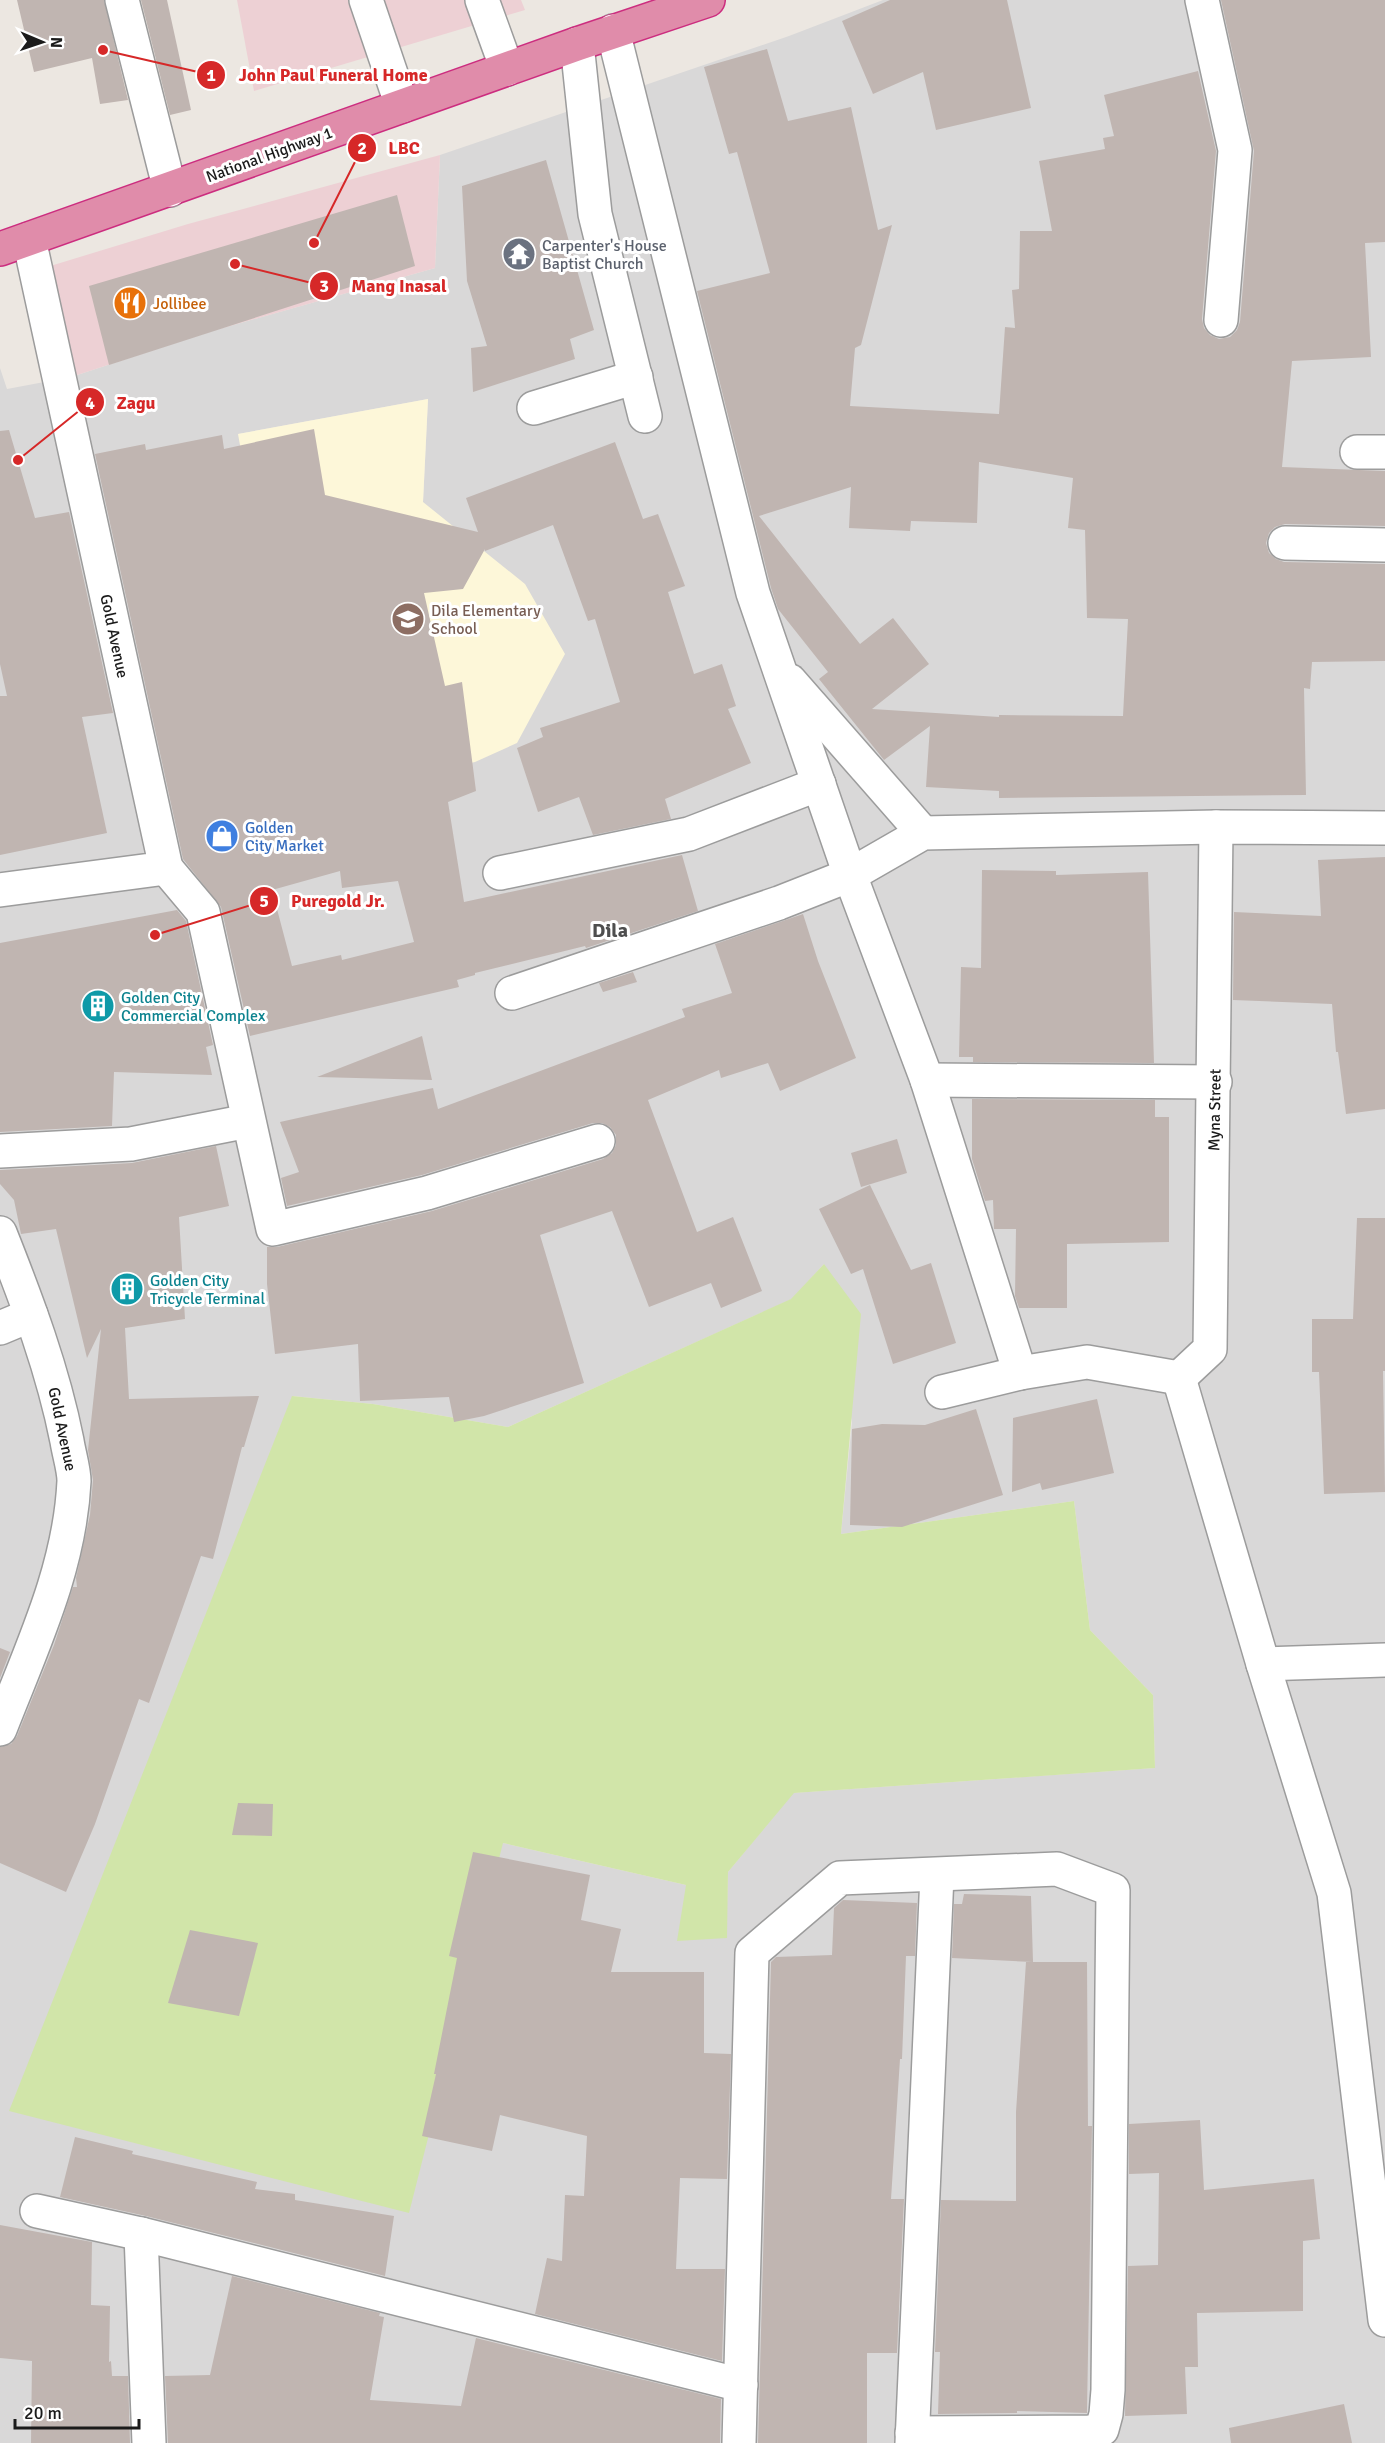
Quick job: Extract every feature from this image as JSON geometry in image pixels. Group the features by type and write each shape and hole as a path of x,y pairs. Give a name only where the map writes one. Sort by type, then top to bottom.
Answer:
{"highway":[{"name":"National Highway 1","path":"15,244 576,44 708,0"}],"street":[{"path":"122,0 170,190"},
{"path":"366,0 402,106"},
{"path":"482,0 507,69"},
{"path":"1202,0 1235,150 1221,320"},
{"path":"613,32 753,593 850,875 927,1080 1020,1373"},
{"path":"576,44 595,214 645,416"},
{"name":"Gold Avenue","path":"15,244 166,868"},
{"path":"534,408 636,377"},
{"path":"1285,543 1385,545"},
{"path":"779,669 923,833"},
{"path":"500,873 689,834 819,784"},
{"path":"512,993 779,903 850,875 923,833 1216,827 1385,828"},
{"name":"Myna Street","path":"1179,1378 1210,1349 1215,1082 1216,827"},
{"path":"0,890 166,868 203,912 273,1230 427,1193 598,1141"},
{"path":"927,1080 1215,1082"},
{"path":"0,1151 131,1143 248,1121"},
{"name":"Gold Avenue","path":"0,1233 31,1316 59,1402 74,1479 66,1546 50,1601 0,1729"},
{"path":"0,1328 31,1316"},
{"path":"942,1392 1020,1373 1087,1362 1179,1378 1263,1664 1335,1893 1385,2320"},
{"path":"1263,1664 1385,1660"},
{"path":"739,2443 752,1953 840,1878 1057,1869 1113,1890 1108,2390 1102,2430 912,2438 937,1875"},
{"path":"37,2211 141,2234 741,2385"},
{"path":"141,2234 148,2443"}],"shaded area":[{"path":"237,0 521,0 525,10 254,91"},
{"path":"883,0 1385,0 1385,2443 0,2443 0,368 7,389 71,377 212,331 435,268 440,155 789,36","holes":["428,399 423,502 238,434","824,1264 852,1422 841,1534 1074,1501 1090,1630 1153,1695 1155,1768 793,1793 728,1872 726,1938 686,1885 503,1843 293,1396 373,1404 508,1427 792,1299"]},
{"path":"440,155 435,268 212,331 71,377 47,267 188,224"},
{"name":"Dila Elementary School","path":"428,399 423,502 525,584 565,654 517,743 475,762 304,801 238,434"}],"green space":[{"path":"824,1264 861,1314 841,1534 1074,1501 1090,1630 1153,1695 1155,1768 794,1793 728,1872 727,1938 677,1941 686,1885 503,1843 409,2213 9,2111 292,1396 373,1404 508,1427 791,1299"}],"building":[{"path":"17,0 104,0 128,100 100,104 92,58 34,72"},
{"path":"141,0 167,0 191,110 170,115"},
{"path":"890,0 1007,0 1031,108 936,130 923,72 873,94 842,21"},
{"path":"1221,0 1385,0 1385,242 1365,243 1371,357 1292,361 1282,467 1385,471 1385,526 1285,524 1275,527 1269,533 1266,543 1269,553 1284,562 1385,564 1385,661 1312,662 1310,689 1304,688 1306,795 999,798 999,791 926,787 930,726 884,760 819,679 828,672 778,609 771,588 697,291 770,273 737,152 729,154 704,67 767,49 788,121 851,107 878,230 892,225 861,345 855,348 850,406 999,414 1005,327 1015,328 1012,290 1019,289 1020,231 1052,231 1039,161 1105,149 1103,138 1114,136 1104,95 1198,71 1216,151 1202,319 1204,328 1210,335 1219,339 1230,337 1237,330 1240,322 1254,151","holes":["979,462 1073,478 1068,528 1085,530 1087,618 1128,619 1123,716 999,715 999,717 872,709 929,664 893,618 860,644 759,516 851,487 849,528 910,531 911,521 977,523"]},
{"name":"Carpenter's House Baptist Church","path":"546,160 594,330 570,339 575,359 473,392 471,348 487,346 467,281 462,186"},
{"path":"397,195 415,266 109,365 89,286"},
{"path":"314,429 325,495 478,532 466,498 615,442 643,519 658,514 685,586 668,592 694,674 722,664 736,706 728,709 751,763 665,799 671,819 593,835 579,797 538,812 517,748 543,737 540,728 620,702 595,619 588,621 553,525 485,551 485,549 463,589 424,593 445,686 462,682 476,791 448,802 464,902 682,855 698,911 586,948 585,946 475,973 475,975 457,980 459,987 250,1036 221,907 183,859 95,454 145,444 146,450 222,435 224,449","holes":["340,871 342,888 398,881 414,942 342,960 341,955 292,966 272,890"]},
{"path":"9,430 35,518 69,512 113,713 82,717 107,833 0,855 0,696 7,696 0,664 0,431"},
{"path":"1385,857 1385,1109 1346,1114 1338,1052 1336,1052 1332,1004 1233,1000 1234,912 1321,916 1318,860"},
{"path":"982,870 1056,871 1056,875 1148,872 1154,1063 973,1062 973,1057 959,1057 961,967 981,968"},
{"name":"Golden City Commercial Complex","path":"177,910 186,921 213,1045 206,1047 212,1075 114,1072 112,1126 0,1132 0,943"},
{"path":"803,914 818,961 856,1058 780,1091 768,1063 721,1078 719,1070 648,1100 697,1232 733,1217 762,1291 721,1308 711,1283 649,1307 612,1211 540,1235 584,1383 484,1416 454,1422 449,1397 360,1401 358,1344 275,1354 267,1284 267,1247 277,1247 432,1211 603,1159 612,1153 616,1145 616,1135 610,1127 602,1123 593,1123 422,1175 287,1206 281,1178 299,1172 280,1122 433,1088 438,1109 685,1017 682,1009 732,993 715,944"},
{"path":"633,972 637,982 603,992 599,983"},
{"path":"422,1036 432,1080 317,1077"},
{"path":"972,1099 1155,1100 1155,1117 1169,1117 1169,1242 1067,1244 1067,1308 1019,1308 1015,1296 1016,1229 994,1229 993,1200 985,1201 972,1159"},
{"path":"897,1139 907,1173 861,1187 851,1153"},
{"path":"216,1146 229,1206 179,1217 185,1319 125,1328 129,1399 259,1396 244,1447 242,1447 213,1559 201,1556 149,1703 139,1699 95,1824 66,1892 0,1863 0,1747 11,1744 17,1736 54,1645 73,1587 77,1587 76,1578 90,1515 93,1480 88,1450 101,1329 87,1358 56,1229 21,1234 14,1200 0,1184 0,1170 132,1163"},
{"path":"870,1185 911,1270 931,1263 956,1343 893,1364 863,1269 851,1274 819,1209"},
{"path":"1357,1218 1385,1218 1385,1371 1383,1371 1385,1492 1324,1494 1319,1372 1312,1372 1312,1319 1353,1319"},
{"path":"1097,1399 1114,1473 1042,1490 1040,1483 1012,1492 1013,1418"},
{"path":"976,1409 1003,1495 902,1527 850,1525 852,1429 882,1424 925,1425"},
{"path":"0,1648 10,1652 0,1678"},
{"path":"238,1803 273,1804 272,1836 232,1835"},
{"path":"473,1852 590,1875 581,1920 621,1929 611,1972 704,1972 704,2053 731,2054 727,2179 680,2178 676,2269 725,2269 722,2361 535,2314 547,2258 562,2261 565,2195 584,2196 587,2136 500,2115 492,2151 422,2136 457,1958 449,1956"},
{"path":"964,1894 1031,1896 1033,1962 952,1958 954,1904 962,1904"},
{"path":"843,1900 917,1903 915,1956 906,1956 902,2059 900,2059 891,2199 904,2199 897,2353 867,2353 867,2443 758,2443 771,1962 776,1957 832,1955 834,1908"},
{"path":"190,1930 258,1943 239,2016 168,2003"},
{"path":"1026,1962 1087,1962 1088,2126 1092,2126 1087,2413 1017,2411 1017,2413 938,2414 940,2352 935,2352 941,2200 1016,2201 1016,2112"},
{"path":"1200,2120 1204,2190 1314,2179 1320,2239 1303,2241 1303,2311 1197,2313 1198,2367 1185,2367 1187,2414 1125,2416 1128,2266 1158,2265 1159,2173 1129,2174 1129,2124"},
{"path":"75,2137 133,2151 132,2154 257,2182 255,2189 295,2194 295,2200 394,2216 385,2276 146,2216 60,2197"},
{"path":"0,2225 92,2242 91,2305 110,2306 109,2362 111,2361 112,2376 128,2376 130,2443 31,2443 32,2361 0,2358"},
{"path":"232,2276 380,2313 379,2316 384,2317 370,2400 461,2406 476,2338 721,2399 720,2443 168,2443 165,2376 210,2375"},
{"path":"1344,2404 1352,2443 1231,2443 1229,2428"}],"place":[{"name":"John Paul Funeral Home","path":"103,50"},
{"name":"LBC","path":"314,243"},
{"name":"Carpenter's House Baptist Church","path":"519,254"},
{"name":"Mang Inasal","path":"235,264"},
{"name":"Jollibee","path":"130,303"},
{"name":"Zagu","path":"18,460"},
{"name":"Dila Elementary School","path":"408,619"},
{"name":"Golden City Market","path":"222,836"},
{"name":"Puregold Jr.","path":"155,935"},
{"name":"Golden City Commercial Complex","path":"98,1006"},
{"name":"Golden City Tricycle Terminal","path":"127,1289"}],"district":[{"name":"Dila","path":"610,930"}]}
